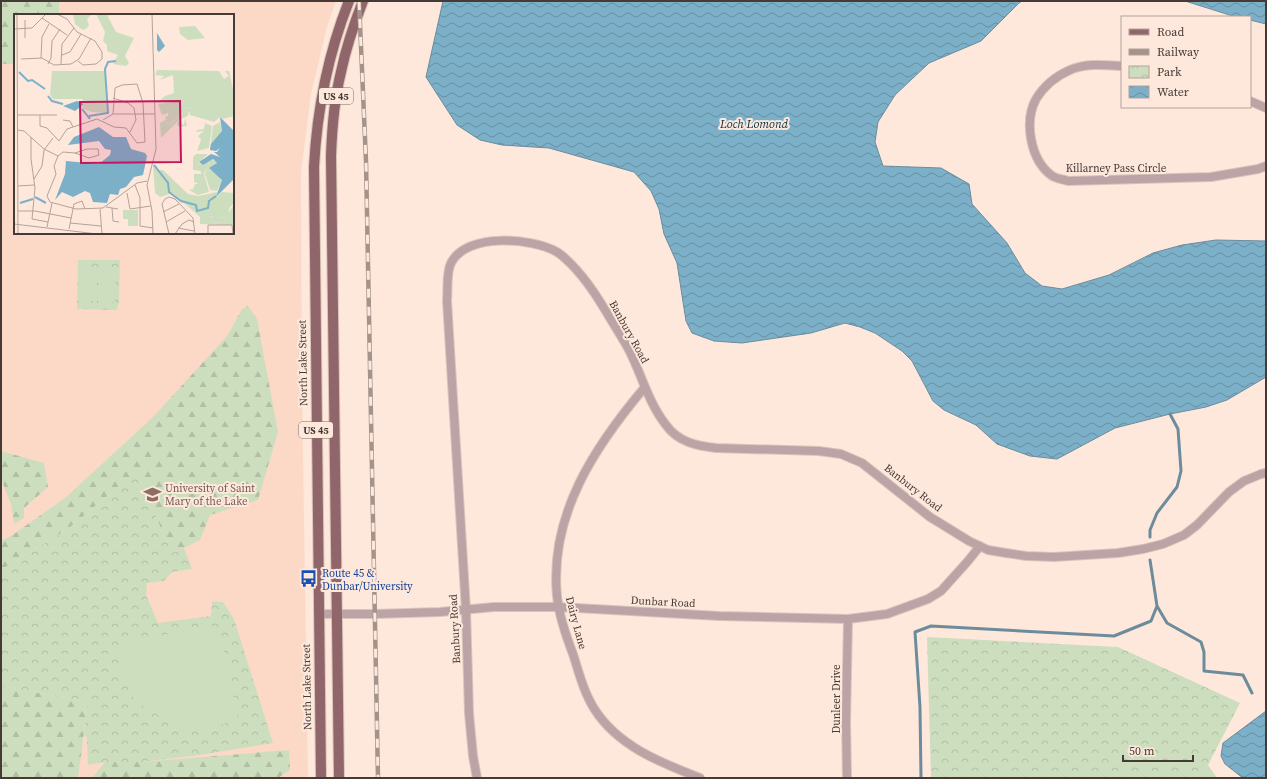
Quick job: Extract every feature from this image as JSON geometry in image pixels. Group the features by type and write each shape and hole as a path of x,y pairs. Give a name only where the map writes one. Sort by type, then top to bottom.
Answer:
{"main road":[{"name":"North Lake Street","path":"321,778 314,195 315,148 316,129 324,83 339,27 349,1"},
{"name":"US 45","path":"339,778 331,156 333,118 341,72 348,45 363,1"}],"street":[{"name":"Killarney Pass Circle","path":"1121,66 1088,66 1071,69 1051,81 1036,99 1032,109 1030,121 1031,138 1035,154 1043,167 1051,175 1068,181 1214,177 1258,169 1266,166"},
{"path":"1251,101 1266,108"},
{"name":"Banbury Road","path":"477,778 473,756 469,713 466,610 447,301 448,270 460,251 477,244 498,241 534,244 558,253 572,265 605,311 630,351 656,411 667,427 679,437 691,444 702,447 819,451 841,454 862,462 930,517 969,541 988,550 1054,557 1118,553 1157,546 1184,535 1197,525 1229,492 1244,481 1266,473"},
{"name":"Dairy Lane","path":"646,387 630,405 589,463 569,505 560,537 556,566 557,596 568,640 586,691 595,710 604,722 625,742 654,759 700,778"},
{"name":"Dunbar Road","path":"319,614 336,615 440,612 494,607 559,608 719,616 848,619 887,614 928,599 941,591 980,546"},
{"name":"Dunleer Drive","path":"847,778 846,721 848,619"}],"shaded area":[{"name":"University of Saint Mary of the Lake","path":"1,1 336,1 327,27 311,94 301,172 302,388 308,778 1,778"}],"green space":[{"path":"1,1 59,1 59,14 14,14 14,64 1,64"},
{"path":"78,260 120,260 119,301 117,310 77,309"},
{"path":"82,268 97,268 97,301 81,301"},
{"path":"101,268 116,268 115,302 100,301"},
{"path":"248,306 257,319 278,432 258,500 210,515 200,540 172,554 136,472 68,529 1,570 1,541 11,536 65,498 153,417 228,335 242,309"},
{"path":"1,451 44,463 48,487 24,508 24,518 14,524 11,504 1,479"},
{"path":"136,472 172,553 184,548 192,569 172,572 164,581 147,583 146,595 158,623 211,616 212,601 223,602 234,619 273,743 200,755 141,762 105,762 88,765 87,738 84,734 88,702 1,686 1,570 68,529"},
{"path":"213,626 220,632 238,719 212,728 175,726 135,701 119,671 120,643"},
{"path":"927,637 1118,647 1240,703 1208,765 1217,778 931,778"},
{"path":"1,686 88,702 78,778 1,778"},
{"path":"289,750 290,770 278,778 92,778 105,762 141,762"}],"water":[{"name":"Loch Lomond","path":"443,1 1022,1 981,41 929,63 895,95 878,122 875,142 883,166 941,168 969,184 972,204 1007,243 1025,273 1042,286 1062,289 1109,275 1153,253 1182,245 1216,240 1266,241 1266,377 1227,400 1206,407 1170,414 1115,428 1057,459 1030,456 997,444 976,425 944,410 933,401 912,361 902,351 875,333 860,327 845,323 811,333 742,343 714,341 692,333 686,321 677,263 664,234 659,209 651,191 634,172 549,148 502,145 480,140 457,125 426,77"},
{"path":"1185,1 1266,1 1266,24 1251,20 1251,16 1233,16"},
{"path":"1266,711 1266,778 1243,778 1225,764 1221,756 1223,743"}],"waterway":[{"path":"1150,537 1150,530 1157,513 1177,487 1181,471 1178,429 1170,414"},
{"path":"1150,560 1157,606 1167,623 1201,642 1204,652 1204,671 1243,675 1252,693"},
{"path":"921,778 920,707 915,632 931,626 1114,636 1151,621 1157,606"}],"railway":[{"path":"359,1 366,161 378,778"}],"place":[{"name":"University of Saint Mary of the Lake","path":"152,494"},
{"name":"Route 45 & Dunbar/University","path":"309,579"}]}
